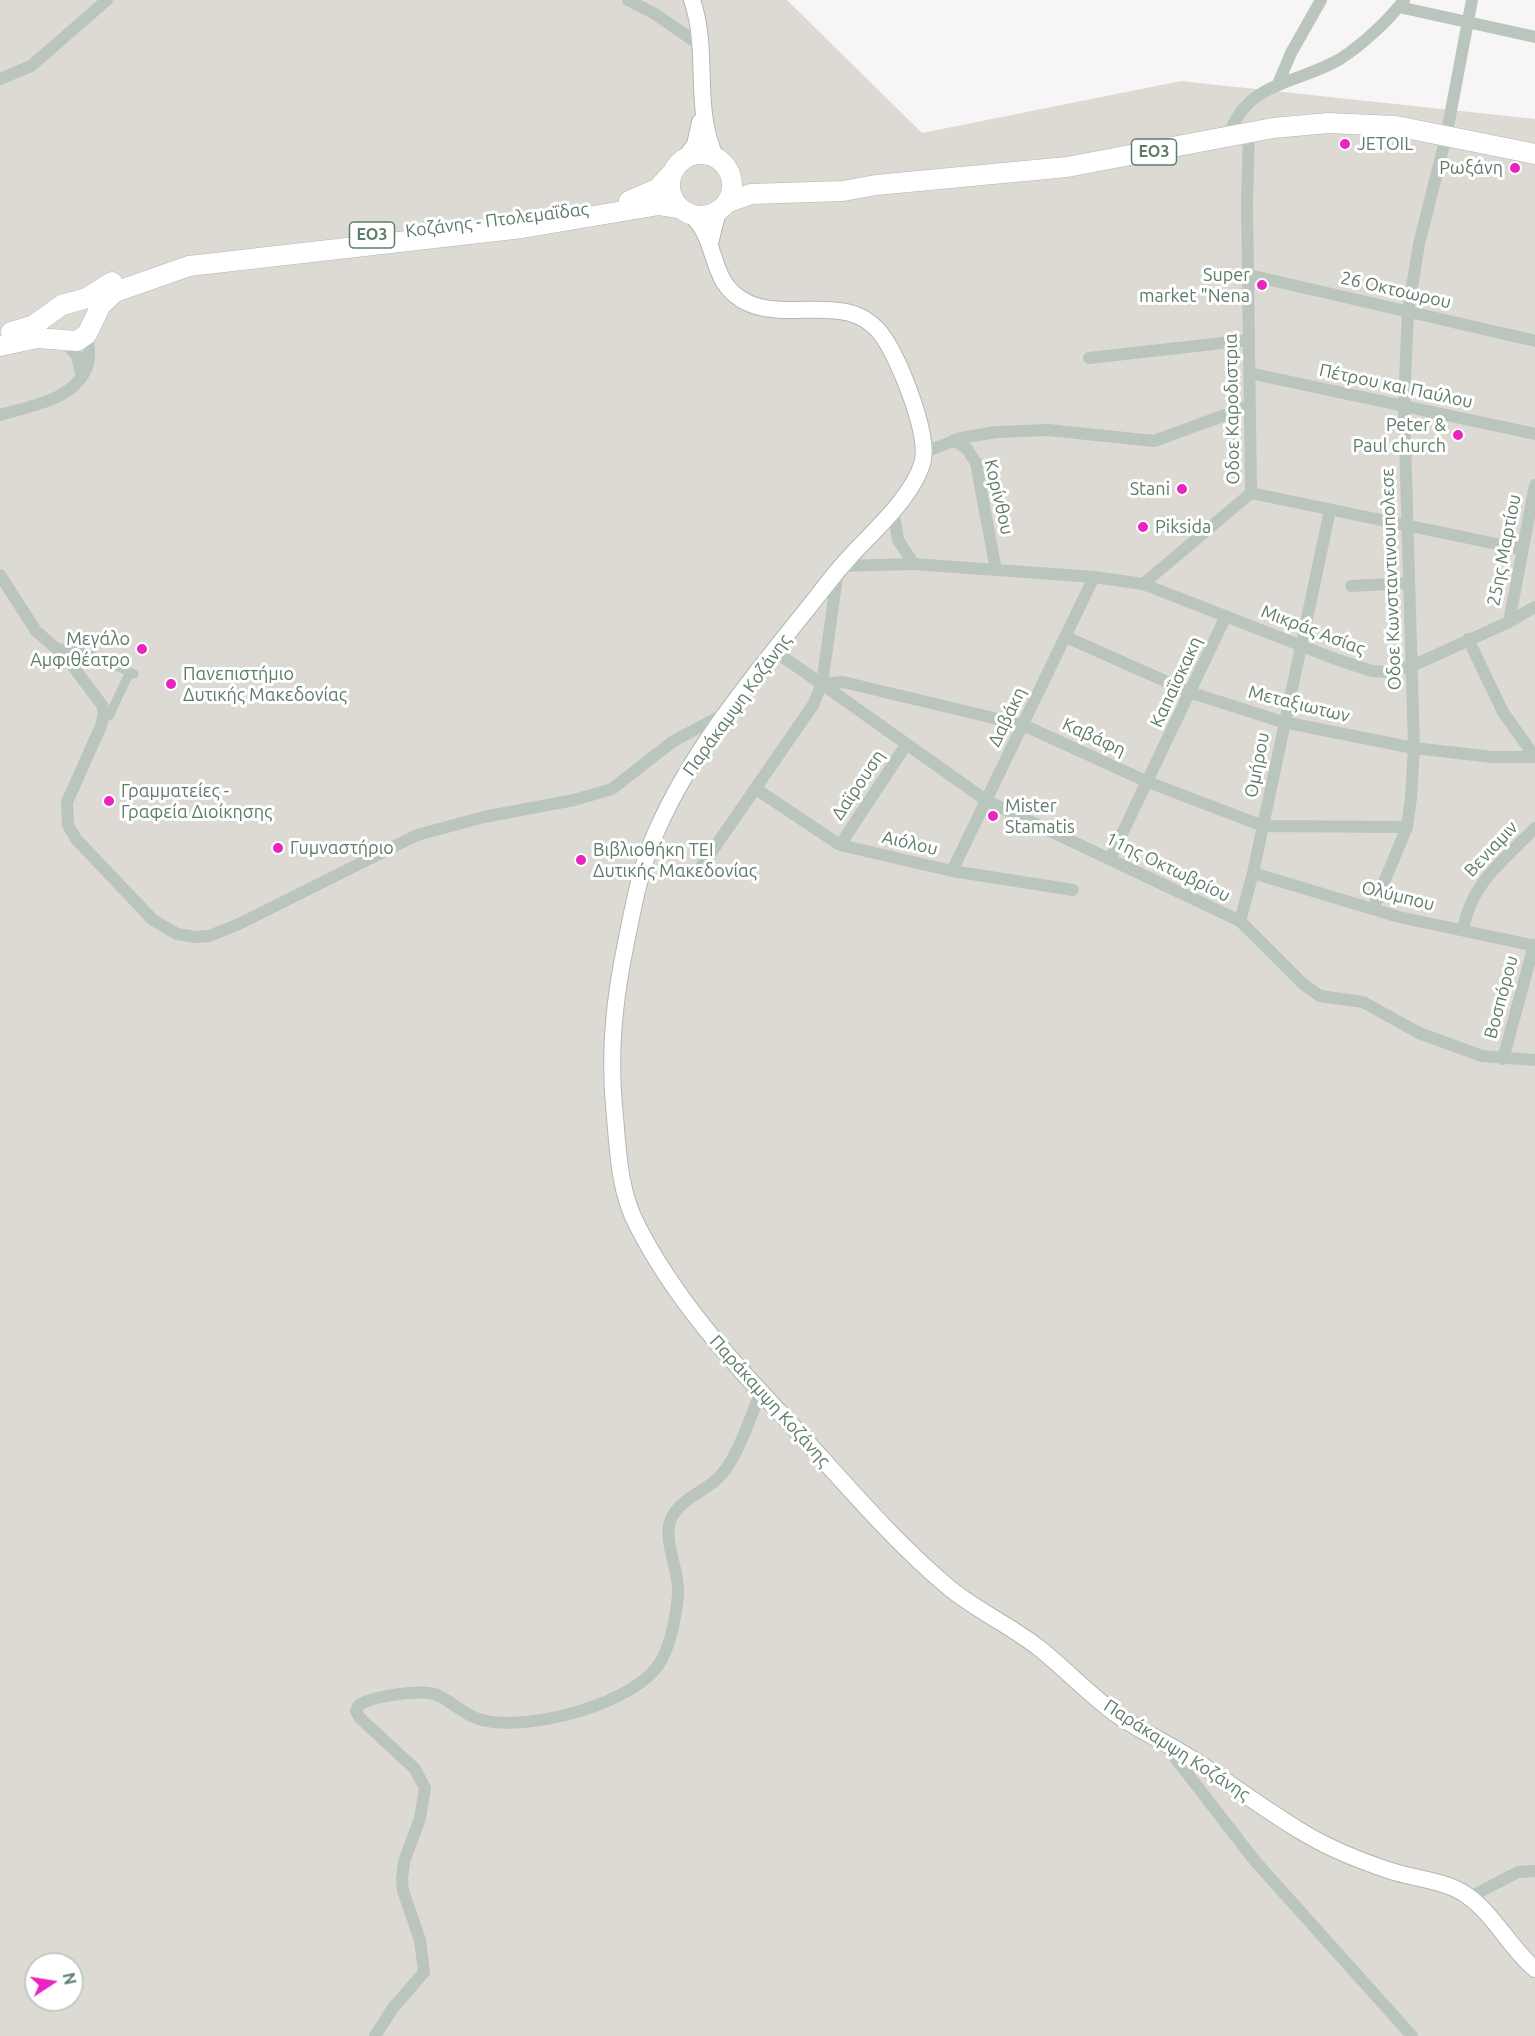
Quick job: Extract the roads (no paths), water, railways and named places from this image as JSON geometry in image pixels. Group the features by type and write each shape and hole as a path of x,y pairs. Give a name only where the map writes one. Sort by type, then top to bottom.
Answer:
{"main road":[{"path":"692,0 700,45 702,109 707,139 732,186 722,207"},
{"path":"685,158 695,145 702,109"},
{"name":"ΕΟ3","path":"671,174 685,158 700,154 722,164 746,182 765,186 876,185 991,175 1116,160 1249,132 1302,124 1361,123 1396,126 1535,154"},
{"path":"671,174 670,192 685,211"},
{"name":"Κοζάνης - Πτολεμαΐδας","path":"72,302 87,298 129,274 194,255 480,224 600,206 649,195 671,174"},
{"name":"ΕΟ3","path":"685,211 705,216 751,194 843,191 876,185"},
{"name":"Κοζάνης - Πτολεμαΐδας","path":"89,329 101,305 115,292 196,265 513,229 659,205 685,211"},
{"name":"Παράκαμψη Κοζάνης","path":"710,243 722,207"},
{"name":"Παράκαμψη Κοζάνης","path":"685,211 702,225 719,275 741,299 771,309 848,311 864,317 875,327 891,349 904,381 922,429 925,452 915,481 893,510 840,568 728,712 682,782 657,829 638,886 616,995 610,1063 623,1187 638,1228 694,1313 731,1361 905,1546 950,1589 1038,1647 1115,1713 1191,1758 1304,1833 1386,1870 1444,1885 1470,1897 1509,1943 1535,1969"},
{"path":"0,346 37,338 78,341 89,329 86,310 72,302"},
{"name":"ΕΟ3","path":"0,335 34,325 62,304 72,302"},
{"path":"54,312 51,327 62,341"}],"street":[{"path":"0,79 31,66 107,0"},
{"path":"628,0 655,14 700,45"},
{"path":"1278,84 1291,53 1321,0"},
{"name":"Oδοε Κωνσταντινουπολεσε","path":"1373,909 1407,827 1412,798 1414,748 1404,406 1408,312 1419,244 1446,136 1472,0"},
{"path":"1228,137 1240,111 1254,98 1278,84 1340,58 1402,3 1467,22 1535,37"},
{"name":"Oδοε Καροδιστρια","path":"1143,584 1251,493 1249,132"},
{"name":"26 Οκτοωρου","path":"1249,275 1535,340"},
{"path":"0,415 56,398 69,391 88,365 89,329"},
{"path":"1089,358 1249,340"},
{"path":"62,341 77,356 82,376"},
{"name":"Πέτρου και Παύλου","path":"1249,373 1535,434"},
{"path":"925,452 954,440 996,432 1048,430 1154,441 1250,406"},
{"name":"Κορίνθου","path":"954,440 967,449 976,463 996,570"},
{"name":"25ης Μαρτίου","path":"1509,622 1521,549 1535,485"},
{"path":"1251,493 1521,549"},
{"path":"893,510 898,540 914,564"},
{"name":"Ομήρου","path":"1240,921 1253,873 1330,510"},
{"path":"699,870 813,705 822,684 840,568 914,564 1094,577 1143,584"},
{"path":"0,575 36,631 57,648 96,694 104,714 68,802 68,825 76,839 131,900 165,928 187,936 209,936 279,905 417,835 484,817 605,791 624,782 672,742 728,712"},
{"name":"Δαβάκη","path":"952,871 1094,577"},
{"path":"1351,586 1408,583"},
{"name":"Μικράς Ασίας","path":"1143,584 1300,645 1372,671 1386,672 1412,666 1509,622 1535,607"},
{"name":"Καπαΐσκακη","path":"1110,859 1192,693 1226,616"},
{"name":"Μεταξιωτων","path":"1066,637 1192,693 1283,723 1414,748 1492,757 1535,757"},
{"path":"1468,639 1503,712 1535,757"},
{"path":"57,648 75,648 132,673 109,716 104,714"},
{"path":"774,651 822,684"},
{"name":"Καβάφη","path":"822,684 843,682 1023,725 1148,782 1263,826 1407,827"},
{"name":"11ης Οκτωβρίου","path":"822,684 987,801 1240,921 1303,984 1320,996 1363,1002 1434,1040 1482,1056 1535,1060"},
{"name":"Δαϊρουση","path":"840,845 906,745"},
{"name":"Αιόλου","path":"756,789 840,845 952,871 1073,890"},
{"name":"Βενιαμιν","path":"1463,930 1466,912 1474,893 1535,828"},
{"name":"Ολύμπου","path":"1253,873 1373,909 1534,946"},
{"name":"Βοσπόρου","path":"1503,1059 1534,946"},
{"path":"375,2036 393,2008 424,1971 420,1940 406,1900 402,1879 404,1862 420,1818 425,1788 415,1768 360,1718 356,1711 359,1705 388,1696 426,1693 441,1696 479,1719 522,1724 588,1709 641,1680 660,1662 676,1611 679,1578 668,1535 672,1517 685,1502 720,1476 730,1464 761,1392"},
{"path":"1163,1742 1255,1861 1412,2036"},
{"path":"1470,1897 1518,1872 1535,1871"}],"place":[{"name":"JETOIL","path":"1345,144"},
{"name":"Ρωξάνη","path":"1515,168"},
{"name":"Super market \"Nena","path":"1262,285"},
{"name":"Peter & Paul church","path":"1458,435"},
{"name":"Stani","path":"1182,489"},
{"name":"Piksida","path":"1143,527"},
{"name":"Μεγάλο Αμφιθέατρο","path":"142,649"},
{"name":"Πανεπιστήμιο Δυτικής Μακεδονίας","path":"171,684"},
{"name":"Γραμματείες - Γραφεία Διοίκησης","path":"109,801"},
{"name":"Mister Stamatis","path":"993,816"},
{"name":"Γυμναστήριο","path":"278,848"},
{"name":"Βιβλιοθήκη ΤΕΙ Δυτικής Μακεδονίας","path":"581,860"}]}
